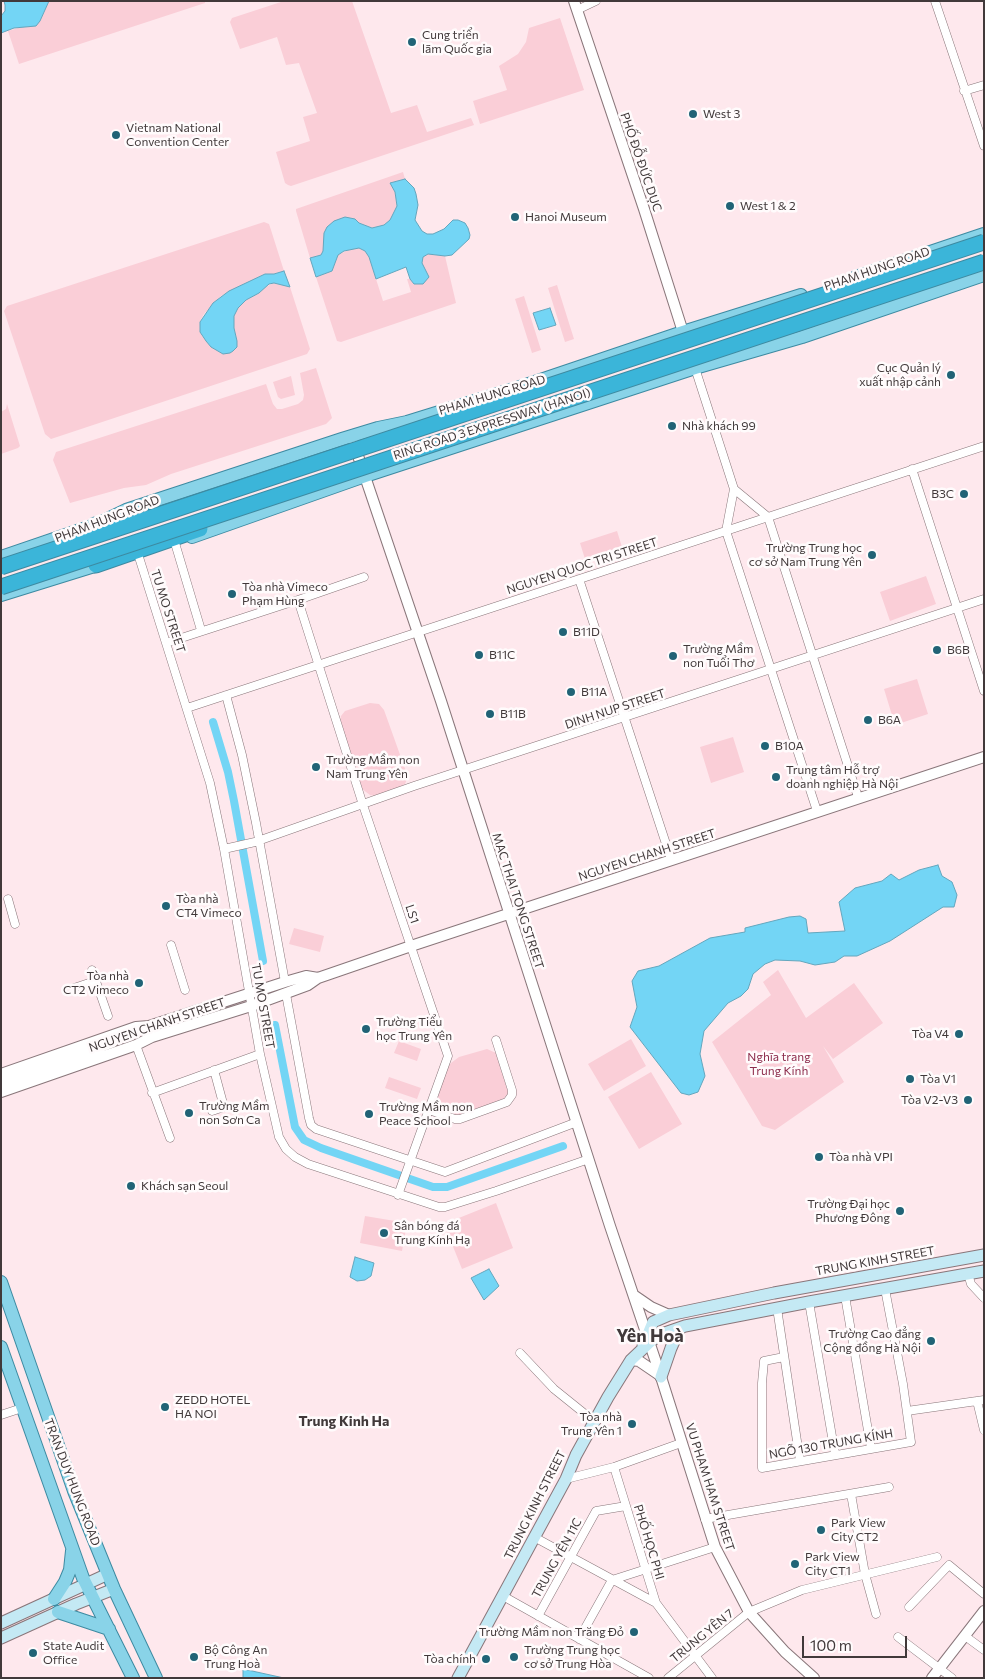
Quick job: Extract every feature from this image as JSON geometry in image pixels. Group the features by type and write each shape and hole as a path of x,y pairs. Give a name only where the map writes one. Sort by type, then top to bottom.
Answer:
{"highway":[{"name":"RING ROAD 3 EXPRESSWAY (HANOI)","path":"1,567 984,242"},
{"name":"RING ROAD 3 EXPRESSWAY (HANOI)","path":"1,587 984,262"},
{"path":"96,525 130,518 336,449 468,412"},
{"path":"96,565 471,437 499,421"}],"main road":[{"name":"PHAM HUNG ROAD","path":"1,557 96,525 126,510 352,436 407,422 520,387 984,234"},
{"path":"1,595 96,565 175,543 365,476 695,368 802,337 984,276"},
{"path":"683,332 695,368"},
{"name":"TRUNG KINH STREET","path":"458,1678 566,1480 576,1455 631,1360 646,1341 653,1322 669,1315 765,1295 984,1255"},
{"name":"TRUNG KINH STREET","path":"646,1341 680,1328 809,1302 984,1271"},
{"name":"TRAN DUY HUNG ROAD","path":"1,1282 74,1491 114,1589 156,1678"},
{"path":"661,1377 680,1328"},
{"name":"TRAN DUY HUNG ROAD","path":"1,1347 86,1584 133,1678"},
{"path":"54,1599 70,1570 72,1546"},
{"path":"1,1624 108,1574"},
{"path":"1,1638 114,1589"},
{"path":"58,1612 109,1629"}],"street":[{"path":"575,5 596,1"},
{"path":"935,1 984,146"},
{"name":"PHỐ ĐỖ ĐỨC DỤC","path":"575,5 644,209 683,332"},
{"path":"964,90 984,85"},
{"path":"695,368 734,489 726,531 817,812"},
{"name":"MAC THAI TONG STREET","path":"352,436 439,693 462,770 634,1295 646,1341"},
{"name":"NGUYEN QUOC TRI STREET","path":"187,708 984,446"},
{"path":"912,469 984,691"},
{"path":"734,489 768,517 858,797"},
{"path":"175,543 201,630"},
{"name":"TU MO STREET","path":"138,554 210,783 228,848 251,1006 260,1054 278,1137 286,1149 295,1158 308,1164 431,1206 445,1207 589,1159"},
{"path":"166,643 364,577"},
{"path":"579,579 671,859"},
{"name":"LS1","path":"298,600 363,805 448,1056 398,1194"},
{"name":"DINH NUP STREET","path":"228,848 257,841 462,770 984,600"},
{"name":"TU MO STREET","path":"226,695 242,755 285,982"},
{"name":"NGUYEN CHANH STREET","path":"1,1092 134,1040 152,1037 251,1006 308,985 318,978 411,946 984,757"},
{"path":"8,899 15,924"},
{"path":"171,945 185,990"},
{"path":"92,970 108,1016"},
{"name":"NGUYEN CHANH STREET","path":"1,1074 136,1028 149,1026 285,982 306,976 318,978"},
{"path":"74,988 95,981"},
{"name":"TU MO STREET","path":"286,994 308,1118 311,1125 319,1130 409,1165 448,1171 577,1122"},
{"path":"1,1084 134,1040 149,1026"},
{"path":"134,1040 170,1138"},
{"path":"429,1110 460,1119 507,1102 512,1095 512,1090 496,1040"},
{"path":"152,1093 260,1054"},
{"path":"212,1111 224,1107 214,1070"},
{"path":"968,1274 971,1284 984,1298"},
{"path":"885,1289 907,1411 980,1401 984,1430"},
{"path":"634,1295 651,1307 669,1315"},
{"path":"845,1296 871,1448"},
{"path":"809,1302 835,1454"},
{"path":"778,1308 800,1461"},
{"name":"VU PHAM HAM STREET","path":"646,1341 661,1377 715,1547 750,1612 785,1652 814,1678"},
{"path":"520,1353 554,1389 595,1422"},
{"name":"NGÕ 130 TRUNG KÍNH","path":"784,1357 764,1362 762,1382 762,1468 911,1442 907,1411"},
{"path":"631,1360 639,1361 661,1377"},
{"path":"1,1415 22,1408"},
{"path":"566,1480 614,1467 681,1443"},
{"name":"PHỐ HỌC PHI","path":"614,1467 656,1603 712,1678"},
{"path":"705,1518 890,1487"},
{"path":"851,1494 865,1574 876,1614"},
{"name":"TRUNG YÊN 11C","path":"538,1616 596,1511 626,1506"},
{"path":"534,1537 656,1603"},
{"path":"579,1639 612,1580 715,1547"},
{"name":"TRUNG YÊN 7","path":"668,1678 750,1612 802,1590 937,1557"},
{"path":"909,1607 949,1565 984,1594"},
{"path":"503,1596 649,1678"},
{"path":"932,1678 984,1611"},
{"path":"965,1636 984,1650"},
{"path":"898,1637 952,1678"}],"green space":[{"path":"49,1 205,1 205,3 19,64 8,31 40,21"},
{"path":"284,1 352,1 391,113 417,105 427,132 471,118 474,125 291,186 288,185 285,183 276,152 310,141 303,117 317,113 299,63 286,65 277,37 240,49 230,22 232,18"},
{"path":"560,18 584,90 480,124 473,101 507,90 499,66 518,54 526,42 529,28"},
{"path":"403,172 405,179 390,183 395,192 397,206 390,220 384,225 372,228 359,223 355,219 324,233 324,251 321,255 310,258 296,209"},
{"path":"264,222 269,224 284,271 265,274 221,296 204,314 200,321 200,332 211,347 223,354 237,341 234,316 238,308 246,300 274,283 290,287 310,349 307,354 51,439 45,434 4,311 7,306"},
{"path":"352,248 359,248 365,251 369,257 383,301 411,292 407,279 410,279 414,284 423,257 428,254 445,256 456,303 341,342 337,341 316,277 332,271 338,255"},
{"path":"557,285 574,339 565,342 548,288"},
{"path":"524,296 541,350 532,353 515,299"},
{"path":"316,368 332,418 326,424 171,474 146,485 124,488 70,503 53,460 56,452 266,384 273,404 277,409 298,404 303,400 304,395 300,373"},
{"path":"291,376 295,395 281,399 278,397 273,382"},
{"path":"7,404 20,446 1,454 1,412 6,409"},
{"path":"617,531 622,547 585,559 580,543"},
{"path":"926,576 936,604 890,621 880,592"},
{"path":"917,679 928,714 895,725 884,689"},
{"path":"370,703 379,704 384,710 408,777 402,786 376,796 370,795 362,789 340,722 341,716 345,711"},
{"path":"733,737 744,772 711,783 700,747"},
{"path":"294,928 324,936 320,952 289,944"},
{"name":"Nghĩa trang Trung Kính","path":"778,970 806,1018 854,983 883,1023 833,1059 823,1046 844,1082 775,1130 762,1126 712,1042 771,995 763,982"},
{"path":"631,1039 646,1066 604,1091 588,1064"},
{"path":"399,1041 421,1049 417,1061 394,1053"},
{"path":"487,1049 496,1053 508,1092 507,1095 503,1099 465,1114 455,1115 442,1111 436,1102 447,1068 459,1057"},
{"path":"651,1072 682,1124 639,1149 608,1097"},
{"path":"389,1077 421,1088 417,1099 385,1088"},
{"path":"496,1203 513,1248 462,1269 444,1224"},
{"name":"Sân bóng đá Trung Kính Hạ","path":"365,1216 407,1223 402,1251 360,1243"}],"water":[{"path":"4,1 49,1 36,26 14,28 1,33 1,16 5,11"},
{"path":"405,179 414,188 416,194 418,205 415,220 422,231 427,234 433,234 444,229 453,220 458,220 465,223 468,228 469,239 452,255 428,254 423,257 422,263 429,277 423,284 414,284 406,267 376,279 369,257 365,251 359,248 344,251 338,255 332,271 316,277 310,258 321,255 324,233 327,227 334,221 345,217 355,219 359,223 372,228 384,225 390,220 397,206 395,192 390,183"},
{"path":"284,271 290,287 274,283 269,284 238,308 234,316 237,347 230,353 223,354 211,347 200,332 200,322 213,303 229,291 265,274"},
{"path":"550,308 556,325 539,330 533,313"},
{"path":"938,865 942,876 952,882 957,895 954,907 943,907 890,941 857,956 844,956 835,962 815,965 800,961 775,960 765,964 753,974 748,989 741,996 728,1003 704,1031 700,1054 705,1076 698,1092 689,1095 681,1093 630,1027 637,1007 632,981 638,971 659,966 710,938 745,932 745,928 789,917 800,916 806,919 808,933 845,931 839,902 855,888 882,881 891,874 899,880 919,870"},
{"path":"355,1257 374,1263 371,1276 365,1280 357,1281 350,1277"},
{"path":"489,1269 499,1286 484,1300 471,1278"},
{"path":"243,1669 284,1678 243,1678"}],"waterway":[{"path":"213,722 228,772 263,961"},
{"path":"275,1025 295,1127 304,1140 321,1148 433,1187 447,1187 563,1146"}],"place":[{"name":"Cung triển lãm Quốc gia","path":"412,42"},
{"name":"West 3","path":"693,114"},
{"name":"Vietnam National Convention Center","path":"116,135"},
{"name":"West 1 & 2","path":"730,206"},
{"name":"Hanoi Museum","path":"515,217"},
{"name":"Cục Quản lý xuất nhập cảnh","path":"951,375"},
{"name":"Nhà khách 99","path":"672,426"},
{"name":"B3C","path":"964,494"},
{"name":"Trường Trung học cơ sở Nam Trung Yên","path":"872,555"},
{"name":"Tòa nhà Vimeco Phạm Hùng","path":"232,594"},
{"name":"B11D","path":"563,632"},
{"name":"B6B","path":"937,650"},
{"name":"B11C","path":"479,655"},
{"name":"Trường Mầm non Tuổi Thơ","path":"673,656"},
{"name":"B11A","path":"571,692"},
{"name":"B11B","path":"490,714"},
{"name":"B6A","path":"868,720"},
{"name":"B10A","path":"765,746"},
{"name":"Trường Mầm non Nam Trung Yên","path":"316,767"},
{"name":"Trung tâm Hỗ trợ doanh nghiệp Hà Nội","path":"776,777"},
{"name":"Tòa nhà CT4 Vimeco","path":"166,906"},
{"name":"Tòa nhà CT2 Vimeco","path":"139,983"},
{"name":"Trường Tiểu học Trung Yên","path":"366,1029"},
{"name":"Tòa V4","path":"959,1034"},
{"name":"Tòa V1","path":"910,1079"},
{"name":"Tòa V2-V3","path":"968,1100"},
{"name":"Trường Mầm non Sơn Ca","path":"189,1113"},
{"name":"Trường Mầm non Peace School","path":"369,1114"},
{"name":"Tòa nhà VPI","path":"819,1157"},
{"name":"Khách sạn Seoul","path":"131,1186"},
{"name":"Trường Đại học Phương Đông","path":"900,1211"},
{"name":"Sân bóng đá Trung Kính Hạ","path":"384,1233"},
{"name":"Trường Cao đẳng Cộng đồng Hà Nội","path":"931,1341"},
{"name":"ZEDD HOTEL HA NOI","path":"165,1407"},
{"name":"Tòa nhà Trung Yên 1","path":"632,1424"},
{"name":"Park View City CT2","path":"821,1530"},
{"name":"Park View City CT1","path":"795,1564"},
{"name":"Trường Mầm non Trăng Đỏ","path":"634,1632"},
{"name":"State Audit Office","path":"33,1653"},
{"name":"Bộ Công An Trung Hoà","path":"194,1657"},
{"name":"Trường Trung học cơ sở Trung Hòa","path":"514,1657"},
{"name":"Tòa chính","path":"486,1659"}],"district":[{"name":"Yên Hoà","path":"650,1336"},
{"name":"Trung Kinh Ha","path":"344,1421"}]}
